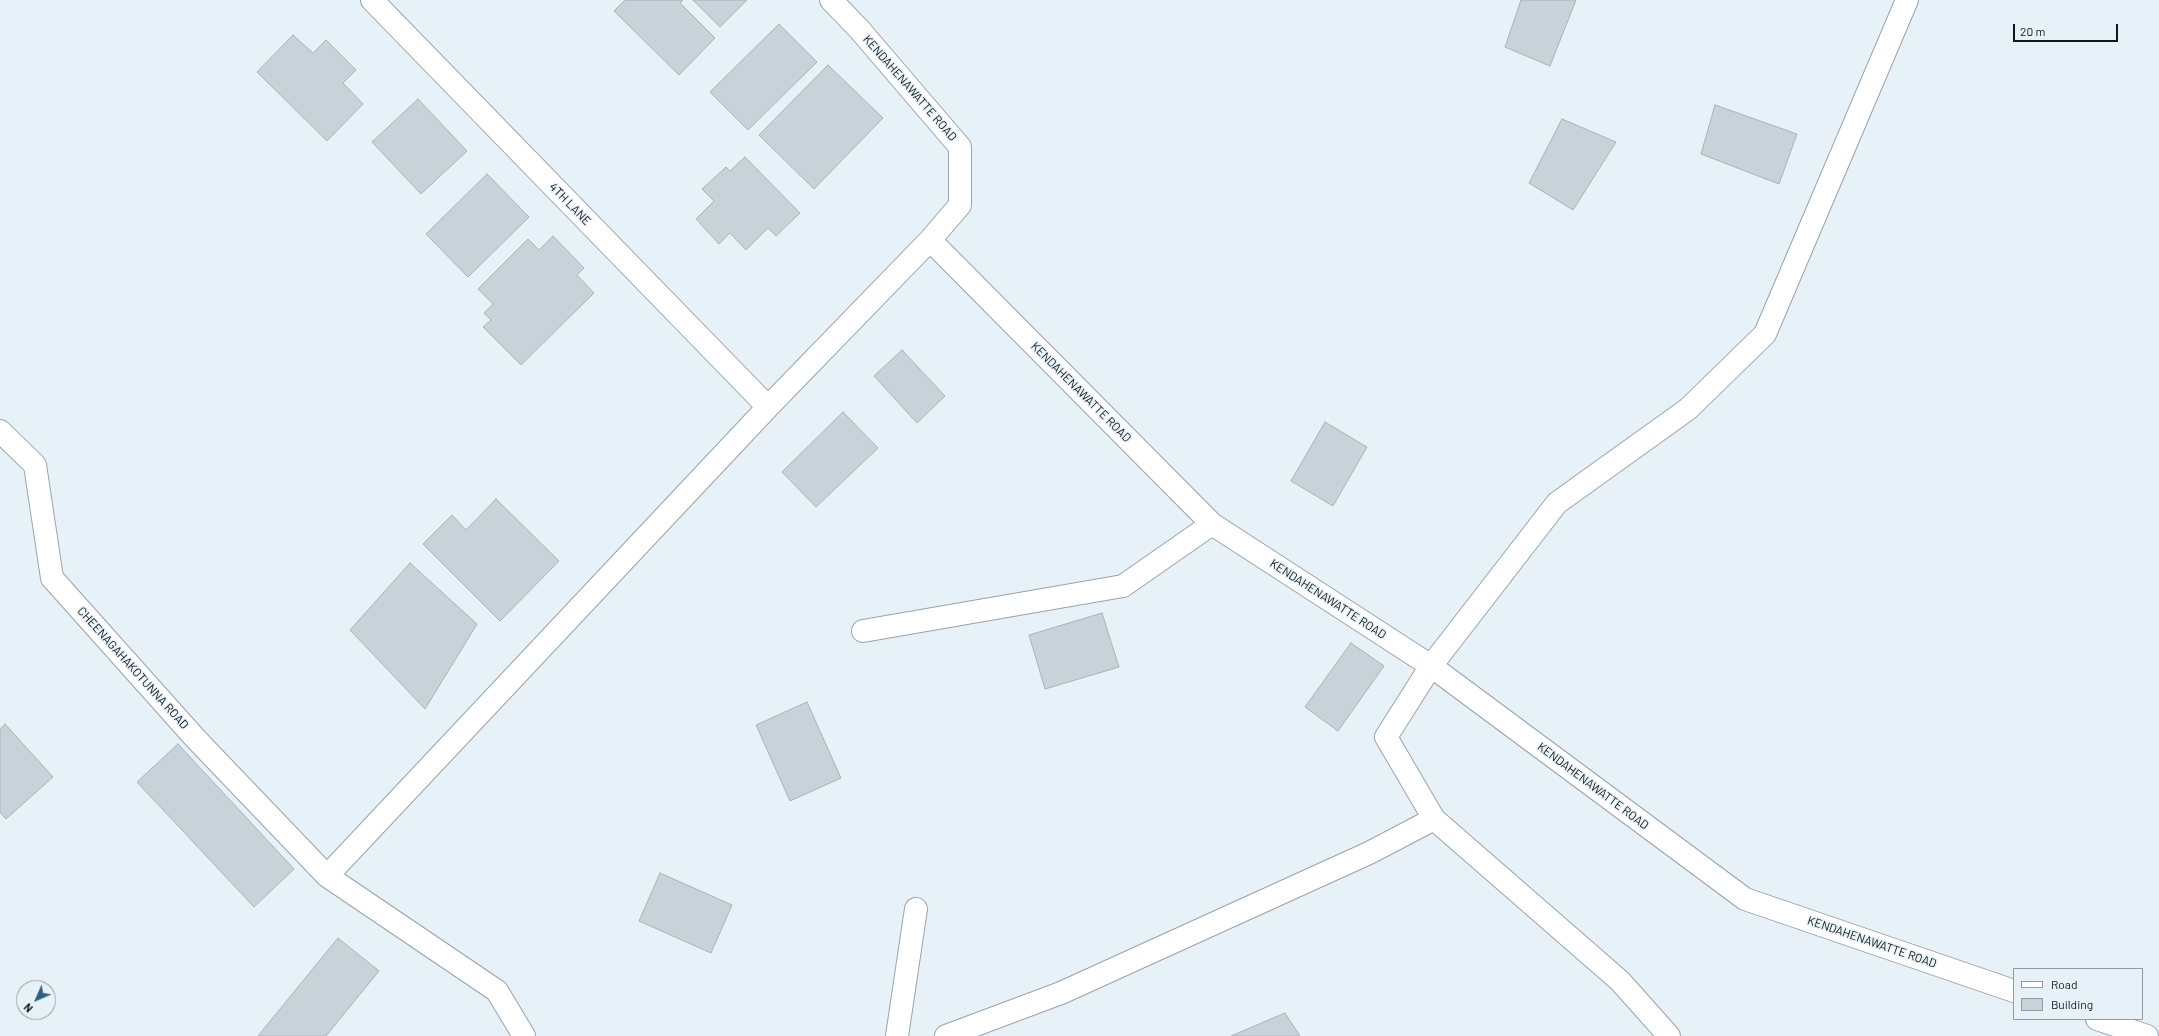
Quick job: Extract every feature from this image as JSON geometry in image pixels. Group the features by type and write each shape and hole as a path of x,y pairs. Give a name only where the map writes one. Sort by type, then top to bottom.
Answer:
{"street":[{"name":"4TH LANE","path":"372,0 768,408"},
{"name":"KENDAHENAWATTE ROAD","path":"831,0 859,29 960,147 960,205 930,240 1212,524 1431,666 1745,899 2013,991"},
{"path":"1669,1036 1620,981 1434,819 1386,737 1431,666 1557,503 1688,409 1765,334 1908,0"},
{"path":"327,876 768,408 930,240"},
{"name":"CHEENAGAHAKOTUNNA ROAD","path":"0,431 35,465 52,578 195,738 327,876 496,991 524,1036"},
{"path":"863,631 1123,586 1212,524"},
{"path":"946,1036 1061,993 1369,853 1434,819"},
{"path":"897,1036 916,909"},
{"path":"2100,1020 2147,1036"}],"building":[{"path":"625,0 683,0 680,3 715,38 679,75 614,11"},
{"path":"693,0 747,0 720,27"},
{"path":"1521,0 1576,0 1550,66 1505,47"},
{"path":"779,24 817,62 748,130 710,92"},
{"path":"293,35 313,53 326,40 356,70 343,83 363,104 327,141 257,72"},
{"path":"828,65 883,118 814,189 759,135"},
{"path":"418,99 467,151 421,194 372,142"},
{"path":"1715,105 1797,134 1779,184 1701,154"},
{"path":"1562,119 1616,142 1573,210 1529,183"},
{"path":"745,157 800,213 776,236 768,228 746,250 730,233 719,244 696,219 714,201 702,189 726,167 730,171"},
{"path":"487,174 529,217 468,277 426,234"},
{"path":"553,236 584,268 577,275 594,293 521,365 483,327 491,320 484,313 493,304 478,289 528,239 539,250"},
{"path":"902,350 945,396 917,423 874,376"},
{"path":"843,412 878,448 816,507 782,472"},
{"path":"1325,422 1367,447 1333,506 1291,481"},
{"path":"496,499 559,561 500,621 423,544 452,515 466,530"},
{"path":"410,563 477,624 425,709 350,630"},
{"path":"1102,613 1119,667 1045,689 1029,635"},
{"path":"1351,643 1384,666 1338,731 1305,707"},
{"path":"807,702 841,778 790,801 756,725"},
{"path":"5,724 53,777 6,819 0,812 0,729"},
{"path":"178,744 294,869 254,907 137,782"},
{"path":"660,873 732,905 711,953 639,921"},
{"path":"338,938 379,971 326,1036 258,1036"},
{"path":"1285,1013 1300,1036 1231,1036"}]}
